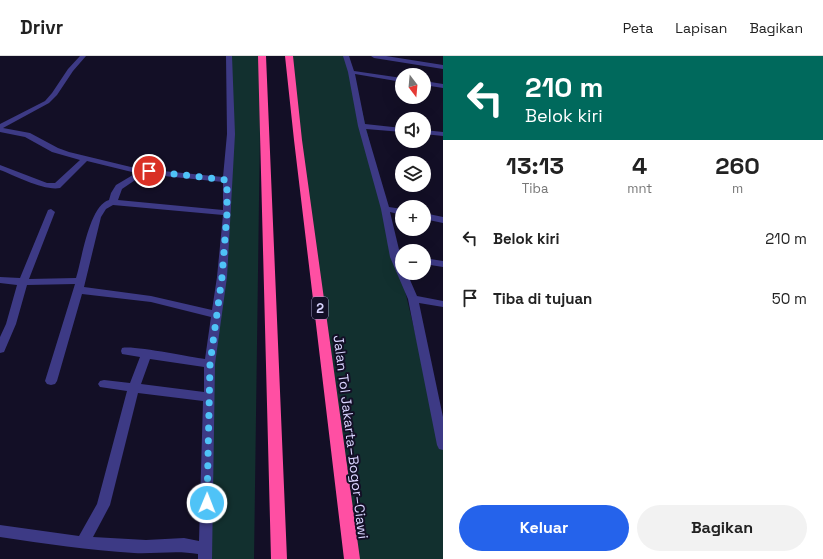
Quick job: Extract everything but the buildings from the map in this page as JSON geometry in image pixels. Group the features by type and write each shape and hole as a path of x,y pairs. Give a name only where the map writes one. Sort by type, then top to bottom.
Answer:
{"highway":[{"path":"262,56 279,559"},
{"name":"Jalan Tol Jakarta–Bogor–Ciawi","path":"289,56 298,140 352,559"}],"street":[{"path":"0,127 47,102 55,94 70,70 83,56"},
{"path":"0,531 83,543 146,547 184,545 206,554 208,396 210,364 217,314 227,213 227,180 231,134 229,56"},
{"path":"346,56 351,72 362,126 395,244"},
{"path":"374,56 443,67"},
{"path":"351,72 395,79"},
{"path":"431,84 443,86"},
{"path":"362,126 395,129"},
{"path":"0,130 27,135 54,150 132,170"},
{"path":"431,133 443,134"},
{"path":"0,167 46,185 57,186 86,158"},
{"path":"112,202 119,187 143,171 227,180"},
{"path":"51,381 79,286 97,217 106,203 112,202 227,213"},
{"path":"384,209 395,211"},
{"path":"0,349 11,324 24,282 52,212"},
{"path":"431,217 443,220"},
{"path":"431,262 443,264"},
{"path":"0,280 79,286 151,299 185,308 217,314"},
{"path":"407,280 413,299 441,425 443,445"},
{"path":"413,299 443,304"},
{"path":"126,351 147,353 210,364"},
{"path":"83,543 103,505 134,387 147,353"},
{"path":"104,384 208,396"}],"green space":[{"path":"229,56 261,56 254,559 205,559 208,397 227,213"},
{"path":"289,56 349,56 395,249 395,280 402,280 443,450 443,559 352,559"}],"route":[{"path":"149,171 227,180 227,213 222,277 210,364 208,396 207,503"}]}
